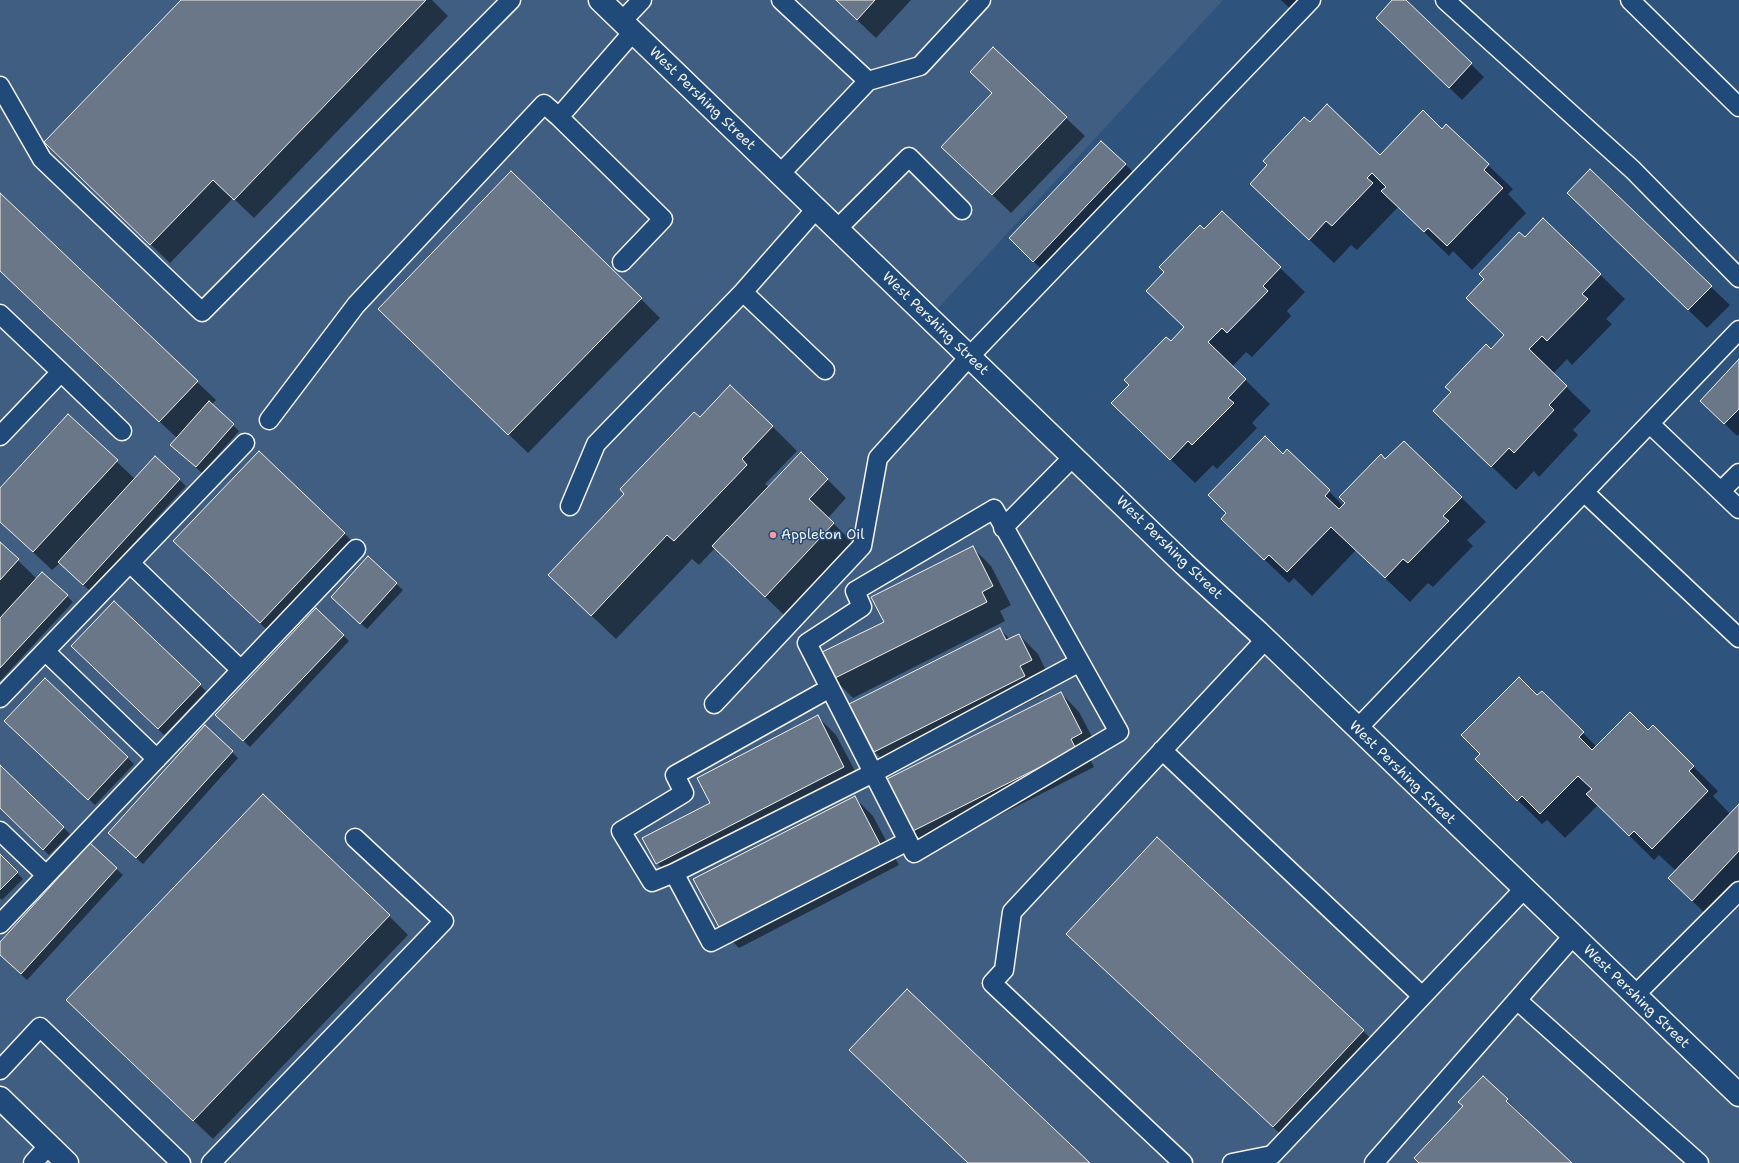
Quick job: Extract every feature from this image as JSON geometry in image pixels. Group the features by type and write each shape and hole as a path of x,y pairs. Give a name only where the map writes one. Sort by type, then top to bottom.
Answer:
{"street":[{"name":"West Pershing Street","path":"600,0 1073,457 1739,1095"},
{"path":"0,1098 67,1163"}],"lane":[{"path":"0,86 42,159 202,312 511,0"},
{"path":"559,117 627,26 642,0"},
{"path":"781,0 868,81"},
{"path":"780,174 868,81 920,66 981,0"},
{"path":"714,704 862,546 878,458 970,357 1311,0"},
{"path":"1445,0 1633,170 1739,278"},
{"path":"1630,0 1739,107"},
{"path":"269,420 356,305 544,104 664,219 622,262"},
{"path":"837,229 909,157 962,210"},
{"path":"570,506 596,444 743,292 816,209"},
{"path":"743,292 825,370"},
{"path":"0,314 122,431"},
{"path":"1357,729 1739,330"},
{"path":"0,436 61,372"},
{"path":"1650,424 1739,509"},
{"path":"0,698 245,443"},
{"path":"1003,528 1073,457"},
{"path":"1721,491 1739,473"},
{"path":"1584,492 1739,638"},
{"path":"994,510 1080,662 1119,732 914,853 807,644 862,607 855,591 994,510"},
{"path":"2,919 46,875 356,549"},
{"path":"130,563 241,670"},
{"path":"1183,1163 992,983 1004,970 1012,912 1265,640"},
{"path":"45,650 157,758"},
{"path":"830,688 675,775 684,793 621,831 652,882 674,873 873,773 1080,662"},
{"path":"1162,750 1422,996"},
{"path":"0,831 46,875"},
{"path":"211,1163 444,921 355,838"},
{"path":"674,873 711,942 908,841"},
{"path":"1232,1163 1272,1154 1524,889"},
{"path":"1635,996 1739,891"},
{"path":"1374,1163 1573,936"},
{"path":"1517,1000 1699,1163"},
{"path":"0,1070 40,1027 181,1163"},
{"path":"32,1163 49,1146"}],"shaded area":[{"path":"0,0 1223,0 929,318 1739,1095 1739,1163 0,1163"}],"building":[{"path":"181,0 426,0 234,200 213,180 150,245 44,142"},
{"path":"836,0 875,0 857,20"},
{"path":"1392,0 1406,0 1472,63 1449,88 1376,18"},
{"path":"993,47 1067,117 992,195 941,147 992,93 970,72"},
{"path":"1327,104 1380,155 1423,110 1442,129 1446,124 1489,164 1484,170 1503,188 1447,246 1428,228 1424,232 1381,191 1386,187 1372,173 1367,178 1373,183 1332,226 1326,221 1309,240 1250,184 1267,165 1263,161 1304,117 1310,122"},
{"path":"1101,141 1126,164 1033,262 1009,238"},
{"path":"1590,169 1712,286 1688,310 1567,193"},
{"path":"511,171 642,298 508,435 378,309"},
{"path":"0,193 198,381 159,422 0,271"},
{"path":"1222,211 1281,267 1263,286 1268,291 1227,333 1222,328 1208,342 1246,379 1228,398 1234,403 1192,445 1188,441 1170,460 1111,403 1129,385 1124,380 1166,337 1171,341 1184,327 1146,291 1164,272 1159,267 1200,225 1204,229"},
{"path":"1543,218 1601,274 1582,294 1588,299 1547,341 1542,336 1529,349 1567,386 1549,405 1554,410 1514,453 1509,448 1491,467 1433,411 1451,392 1445,387 1486,344 1491,349 1504,335 1466,298 1484,279 1479,274 1519,232 1525,237"},
{"path":"1739,359 1739,409 1724,424 1700,401"},
{"path":"730,385 773,426 742,459 747,465 674,541 667,535 591,616 548,575 624,494 620,489 694,412 700,417"},
{"path":"209,401 234,424 196,467 170,445"},
{"path":"68,414 118,460 33,552 0,522 0,488"},
{"path":"1265,436 1283,454 1287,449 1330,490 1325,496 1339,509 1345,503 1339,497 1381,454 1385,459 1404,441 1462,497 1443,516 1449,521 1408,563 1403,559 1385,578 1331,527 1287,572 1269,555 1264,560 1221,519 1226,513 1208,495"},
{"path":"259,451 345,533 260,623 173,541"},
{"name":"Appleton Oil","path":"801,452 828,479 809,499 834,523 765,597 712,546"},
{"path":"155,456 180,479 83,585 58,562"},
{"path":"0,542 19,559 0,580"},
{"path":"973,546 993,586 982,592 987,602 833,679 818,654 884,622 871,597"},
{"path":"368,556 397,583 360,624 331,597"},
{"path":"42,572 68,595 0,668 0,618"},
{"path":"114,601 201,684 158,729 71,646"},
{"path":"316,608 344,635 243,741 215,715"},
{"path":"1000,628 1006,640 1019,634 1032,660 1020,666 1025,676 874,752 849,704"},
{"path":"1519,677 1537,695 1542,691 1584,732 1579,737 1592,750 1630,712 1648,730 1653,725 1694,766 1689,771 1708,791 1652,849 1634,831 1629,836 1586,794 1592,789 1578,776 1540,814 1522,796 1517,801 1475,759 1480,754 1461,735"},
{"path":"45,678 128,757 88,800 4,721"},
{"path":"1061,692 1082,733 1071,739 1076,749 911,832 885,780"},
{"path":"818,715 844,767 656,864 642,838 710,803 697,778"},
{"path":"205,725 233,751 136,858 108,833"},
{"path":"0,765 64,827 43,850 0,808"},
{"path":"263,794 390,915 193,1121 66,1000"},
{"path":"855,796 881,846 720,929 693,879"},
{"path":"1739,804 1739,851 1692,901 1668,878"},
{"path":"1157,837 1364,1030 1273,1127 1066,934"},
{"path":"90,843 117,868 21,974 0,955 0,942"},
{"path":"0,854 18,872 0,890"},
{"path":"907,989 1090,1163 968,1163 849,1050"},
{"path":"1483,1076 1508,1099 1506,1101 1572,1163 1419,1163 1414,1158 1463,1106 1458,1102"}],"place":[{"name":"Appleton Oil","path":"773,535"}]}
